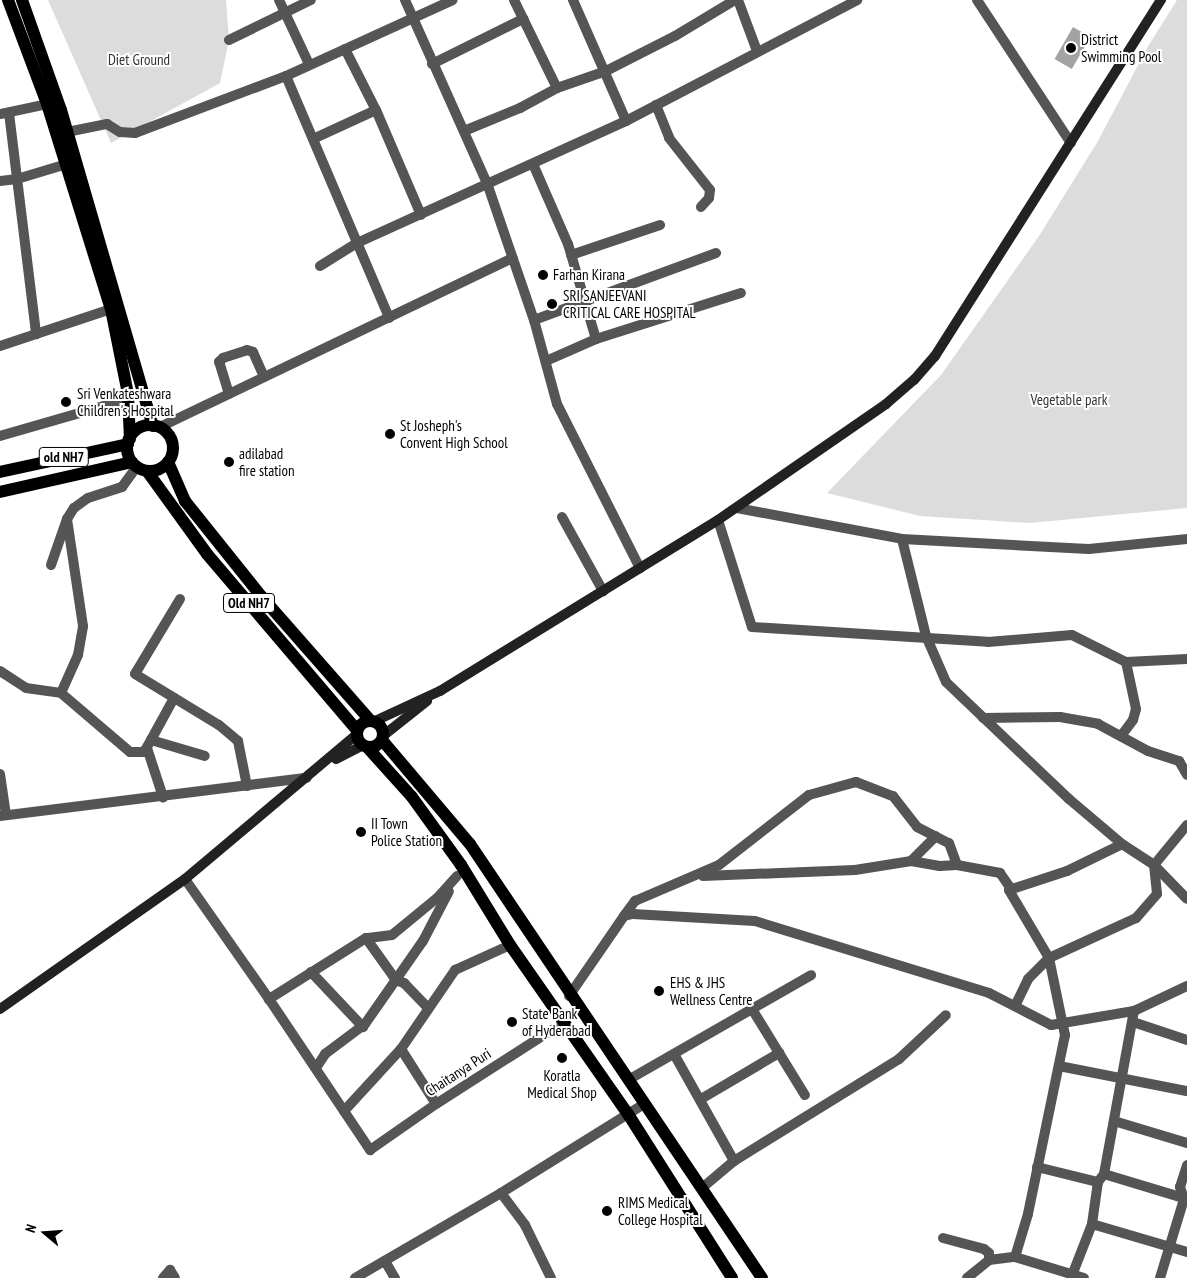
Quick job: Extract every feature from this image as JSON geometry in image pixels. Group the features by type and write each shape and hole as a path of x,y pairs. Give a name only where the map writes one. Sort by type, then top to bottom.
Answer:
{"main road":[{"path":"8,0 47,104 111,309 128,399 129,441"},
{"path":"22,0 67,132 157,426 140,428 129,441"},
{"path":"361,739 362,723 373,721 440,691 718,520 886,404 914,380 935,356 1162,0"},
{"name":"Old NH7","path":"157,426 172,443 168,462 176,484 191,509 261,596 373,721"},
{"name":"Old NH7","path":"129,441 138,466 361,739 412,797 510,945 628,1114 732,1278"},
{"name":"old NH7","path":"0,472 129,441"},
{"name":"Old NH7","path":"0,492 138,466 159,469 168,462"},
{"path":"361,739 376,746 383,738 440,691"},
{"path":"373,721 382,726 383,738 468,842 569,996 762,1278"},
{"path":"0,1009 185,878 324,765 361,739"}],"street":[{"path":"279,0 309,64"},
{"path":"229,40 311,0"},
{"path":"405,0 432,64 487,183 534,320 557,404 640,568"},
{"path":"67,132 107,124 120,132 135,133 286,76 453,0"},
{"path":"514,0 557,88"},
{"path":"572,0 606,71 626,121"},
{"path":"464,131 520,108 557,88 606,71 675,36 736,0 757,51"},
{"path":"320,266 356,243 626,121 858,0"},
{"path":"978,0 1070,143"},
{"path":"432,64 523,19"},
{"path":"345,49 376,110 421,215"},
{"path":"286,76 389,318"},
{"path":"36,334 17,179 4,113 47,104"},
{"path":"656,105 669,138 706,180 709,198 701,208"},
{"path":"313,139 376,110"},
{"path":"0,181 17,179 67,164"},
{"path":"533,164 571,255 596,339"},
{"path":"571,255 660,225"},
{"path":"534,320 586,302 590,297 716,253"},
{"path":"157,426 229,394 513,258"},
{"path":"546,361 596,339 741,293"},
{"path":"0,346 111,309"},
{"path":"229,394 219,362 223,358 247,350 253,352 264,377"},
{"path":"0,436 128,399"},
{"path":"51,565 67,519 74,508 88,498 122,487 138,466"},
{"path":"737,508 902,539 1088,549 1187,539"},
{"path":"562,517 603,591"},
{"path":"61,693 78,654 83,626 67,519"},
{"path":"718,520 752,627 926,636 988,642 1072,636 1126,662 1187,660"},
{"path":"902,539 926,636 946,682 1069,799 1122,844 1154,866 1187,900"},
{"path":"180,599 135,674 238,741 247,786"},
{"path":"1121,736 1134,720 1136,709 1126,662"},
{"path":"0,671 26,688 61,693 130,752 144,752 174,698"},
{"path":"983,718 1060,717 1098,724 1121,736 1183,762 1187,775"},
{"path":"149,744 205,756"},
{"path":"149,744 163,797"},
{"path":"0,774 3,815 308,778"},
{"path":"569,996 635,901 719,865 809,795 849,783 865,784 889,792 919,829 936,836 951,846 957,865"},
{"path":"1015,1006 1028,979 1049,958 1136,918 1157,894 1154,866 1187,825"},
{"path":"919,829 921,850"},
{"path":"910,861 936,836"},
{"path":"1011,889 1067,871 1122,844"},
{"path":"695,876 855,870 910,861 948,867 957,865 1000,873 1011,889 1049,958 1065,1024 1059,1066 1015,1257"},
{"path":"269,999 366,938 392,935 437,898 459,870"},
{"path":"316,1068 325,1054 363,1027 423,941 459,870"},
{"path":"185,878 344,1111 400,1049 455,970 510,945"},
{"path":"624,916 754,921 989,993 1042,1023 1065,1024 1134,1011 1187,986"},
{"path":"366,938 396,980 404,983 428,1008"},
{"path":"311,972 363,1027"},
{"path":"628,1080 811,975"},
{"path":"752,1009 805,1095"},
{"path":"966,1278 989,1260 1015,1257 1077,1277 1092,1224 1123,1080 1134,1022 1134,1011"},
{"path":"702,1188 734,1160 899,1059 946,1015"},
{"path":"1134,1022 1187,1040"},
{"name":"Chaitanya Puri","path":"344,1111 370,1150 436,1104 550,1031 566,1024"},
{"path":"400,1049 436,1104"},
{"path":"700,1099 779,1053"},
{"path":"674,1054 734,1160"},
{"path":"1059,1066 1123,1080 1140,1080 1187,1091"},
{"path":"355,1278 501,1193 644,1104"},
{"path":"1114,1121 1187,1143"},
{"path":"1160,1278 1185,1199 1180,1187 1187,1165"},
{"path":"1037,1167 1101,1178 1185,1199"},
{"path":"501,1193 525,1225 551,1278"},
{"path":"1092,1224 1187,1252"},
{"path":"943,1238 984,1250 988,1253 989,1260"},
{"path":"386,1261 394,1278"},
{"path":"163,1278 170,1270 175,1278"}],"green space":[{"name":"Diet Ground","path":"48,0 226,0 229,40 220,83 111,143"},
{"name":"Vegetable park","path":"1177,0 1187,0 1187,508 1030,523 920,516 827,493 941,375 1039,236 1098,141 1147,48"}],"shaded area":[{"name":"District Swimming Pool","path":"1073,27 1090,37 1072,69 1054,59"}],"place":[{"name":"District Swimming Pool","path":"1071,48"},
{"name":"Farhan Kirana","path":"543,275"},
{"name":"SRI SANJEEVANI CRITICAL CARE HOSPITAL","path":"552,304"},
{"name":"Sri Venkateshwara Children's Hospital","path":"66,402"},
{"name":"St Josheph's Convent High School","path":"390,434"},
{"name":"adilabad fire station","path":"229,462"},
{"name":"II Town Police Station","path":"361,832"},
{"name":"EHS & JHS Wellness Centre","path":"659,991"},
{"name":"State Bank of Hyderabad","path":"512,1022"},
{"name":"Koratla Medical Shop","path":"562,1058"},
{"name":"RIMS Medical College Hospital","path":"607,1211"}]}
